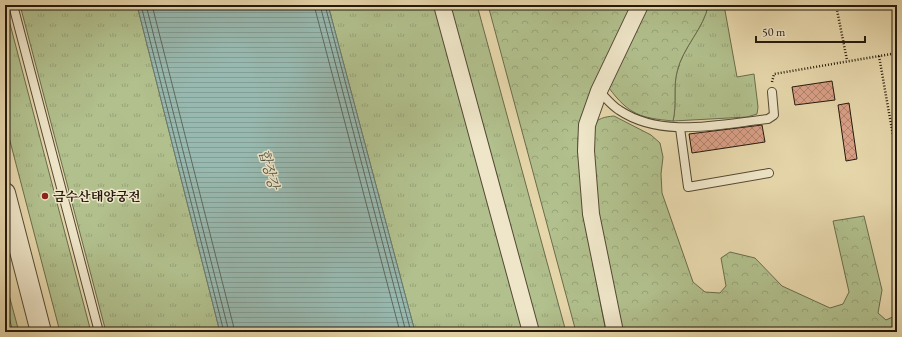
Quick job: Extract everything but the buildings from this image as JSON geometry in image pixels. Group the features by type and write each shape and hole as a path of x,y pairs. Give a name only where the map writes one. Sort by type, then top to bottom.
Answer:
{"street":[{"path":"442,5 531,332"},
{"path":"615,332 591,214 586,151 587,125 592,107 599,91 640,5"},
{"path":"5,193 41,332"}],"lane":[{"path":"13,5 99,332"},
{"path":"599,91 618,109 634,118 680,128 768,118 774,115 772,92"},
{"path":"680,128 688,187 769,173"}],"path":[{"path":"836,5 847,60"},
{"path":"772,92 772,79 774,74 847,60 897,53"},
{"path":"879,56 897,158"}],"green space":[{"path":"5,5 91,332 60,332 5,122"},
{"path":"20,5 137,5 220,332 106,332"},
{"path":"328,5 436,5 526,332 415,332"},
{"path":"446,5 477,5 566,332 534,332"},
{"path":"488,5 633,5 581,122 578,138 584,217 606,332 576,332"},
{"path":"646,5 708,5 703,21 684,54 677,72 673,121 636,114 623,104 609,88"},
{"path":"708,5 724,5 737,77 754,74 758,107 757,114 747,117 673,121 677,72 684,54 703,21"},
{"path":"614,116 651,135 660,143 663,157 661,174 662,193 693,282 705,292 720,293 726,286 721,258 730,252 755,258 782,286 830,308 843,304 849,292 833,221 864,216 882,290 878,313 886,320 897,315 897,332 621,332 598,214 592,126 602,118"},
{"path":"5,280 19,332 13,332 5,302"}],"water":[{"name":"합장강","path":"137,5 328,5 415,332 220,332"}],"place":[{"name":"금수산태양궁전","path":"45,196"}]}
